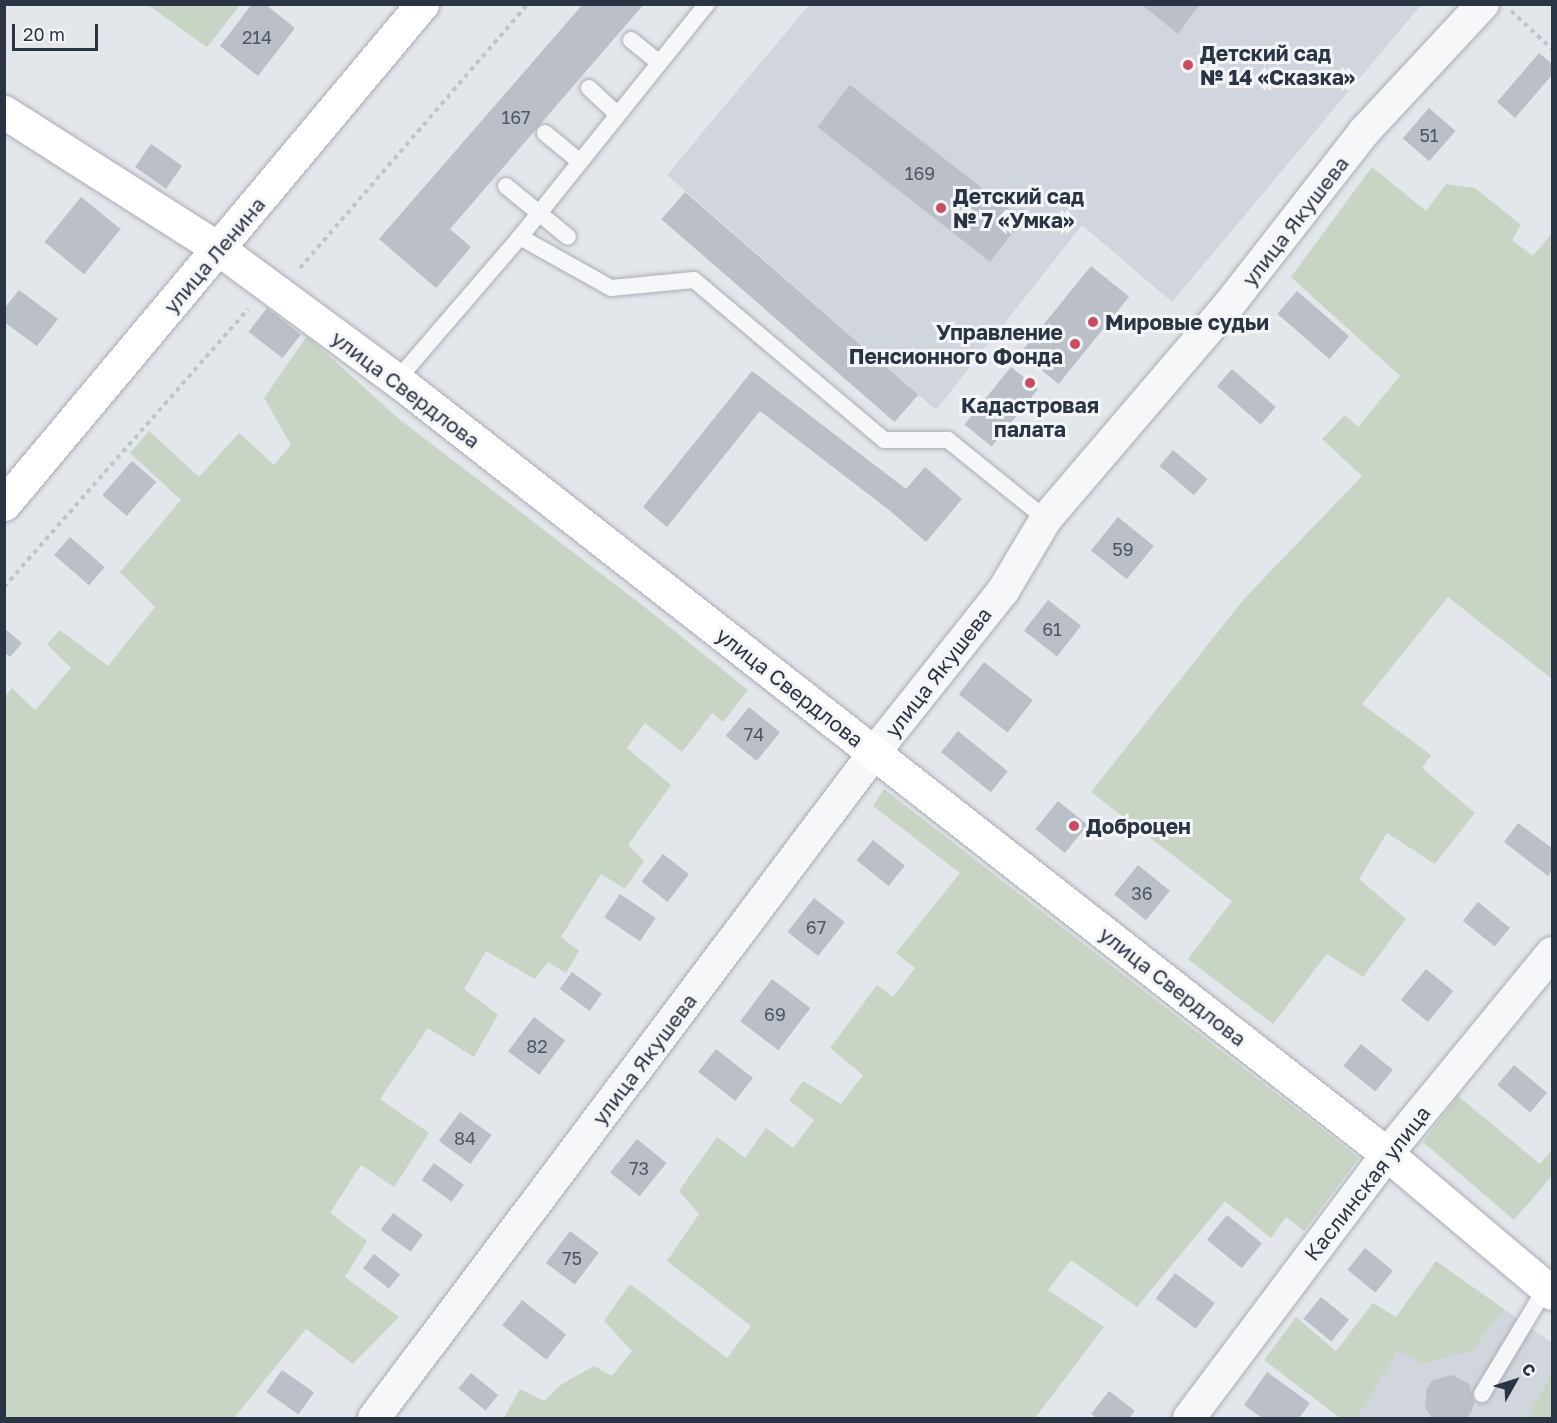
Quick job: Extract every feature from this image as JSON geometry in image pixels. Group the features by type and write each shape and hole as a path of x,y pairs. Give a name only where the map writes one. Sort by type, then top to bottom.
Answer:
{"street":[{"name":"улица Ленина","path":"4,504 422,4"},
{"name":"улица Якушева","path":"374,1419 874,753 1003,591 1047,519 1228,306 1364,132 1483,4"},
{"name":"улица Свердлова","path":"4,112 219,249 397,380 1388,1154 1549,1291"},
{"name":"Каслинская улица","path":"1189,1419 1388,1154 1552,953"}],"lane":[{"path":"397,380 520,237 701,7"},
{"path":"631,40 658,62"},
{"path":"589,88 617,114"},
{"path":"545,133 579,162"},
{"path":"506,186 568,237"},
{"path":"520,237 611,288 694,280 884,440 948,440 1047,519"},
{"path":"1482,1394 1549,1291"}],"path":[{"path":"300,268 528,4"},
{"path":"1503,4 1552,49"},
{"path":"4,587 255,302"}],"shaded area":[{"name":"Детский сад № 7 «Умка»","path":"809,5 1421,5 1172,302 1082,225 936,410 667,175"},
{"path":"1504,1309 1552,1343 1552,1372 1527,1418 1357,1418 1398,1351 1472,1351"}],"green space":[{"path":"148,5 240,5 207,47"},
{"path":"1372,167 1426,211 1446,184 1475,188 1521,225 1512,240 1533,256 1552,233 1552,679 1448,597 1362,704 1431,755 1422,768 1475,813 1435,864 1387,833 1359,879 1406,919 1363,977 1327,954 1273,1024 1188,959 1232,901 1091,792 1244,599 1362,476 1322,439 1345,415 1358,427 1400,376 1291,277"},
{"path":"307,336 399,419 642,605 748,690 723,722 712,713 682,752 645,723 627,748 671,785 628,845 644,861 625,889 601,874 561,937 579,951 566,973 548,962 535,979 486,951 464,989 498,1015 474,1057 428,1028 380,1099 429,1133 394,1187 361,1165 330,1213 367,1241 345,1277 399,1317 353,1364 306,1329 234,1418 5,1418 5,697 12,688 35,710 71,668 47,644 60,630 108,666 155,607 120,572 181,500 130,453 149,431 199,477 239,433 274,465 291,445 264,398"},
{"path":"884,789 1359,1158 1304,1231 1286,1217 1271,1238 1225,1201 1137,1307 1071,1260 1048,1290 1104,1327 1035,1418 504,1418 520,1389 544,1401 562,1384 594,1366 612,1376 632,1351 604,1321 630,1284 727,1358 751,1326 667,1261 699,1214 679,1191 717,1137 745,1158 766,1128 793,1148 814,1120 789,1100 803,1081 841,1104 863,1075 830,1048 877,985 893,997 915,968 896,953 960,873 873,806"},
{"path":"1458,1096 1540,1164 1552,1150 1552,1176 1514,1220 1423,1142"},
{"path":"1436,1261 1504,1309 1472,1351 1423,1363 1398,1351 1357,1418 1340,1418 1264,1360 1296,1317 1336,1351 1373,1303 1396,1317"},
{"path":"1552,1372 1552,1418 1527,1418"}],"building":[{"path":"252,4 265,4 295,28 258,76 220,46"},
{"path":"583,4 644,4 450,229 471,247 436,288 379,239"},
{"path":"1141,4 1200,4 1178,34"},
{"path":"1539,53 1552,64 1552,75 1515,118 1497,102"},
{"path":"850,85 1023,220 990,262 817,127"},
{"path":"1429,108 1455,131 1429,161 1403,138"},
{"path":"151,144 182,166 166,189 135,167"},
{"path":"685,192 918,395 895,422 661,219"},
{"path":"81,197 121,229 84,274 44,242"},
{"path":"1091,266 1129,297 1059,384 1021,353"},
{"path":"19,290 58,319 37,346 4,322 4,309"},
{"path":"1297,291 1349,336 1329,359 1277,314"},
{"path":"267,308 301,334 282,358 249,332"},
{"path":"1011,367 1038,389 992,447 964,425"},
{"path":"1232,369 1276,407 1261,424 1217,386"},
{"path":"752,371 906,489 925,467 962,499 926,542 889,510 760,411 667,527 643,507"},
{"path":"1173,450 1207,479 1194,495 1160,466"},
{"path":"132,461 156,482 127,516 102,495"},
{"path":"1118,517 1154,546 1127,579 1091,550"},
{"path":"70,537 105,567 89,585 54,555"},
{"path":"1048,600 1081,626 1057,657 1024,631"},
{"path":"4,628 22,643 10,657 4,652"},
{"path":"984,662 1033,700 1008,732 959,694"},
{"path":"749,707 780,732 757,761 726,736"},
{"path":"958,731 1008,771 991,792 941,752"},
{"path":"1058,801 1088,825 1065,853 1035,829"},
{"path":"1518,823 1552,848 1552,870 1548,876 1504,842"},
{"path":"873,840 905,866 889,886 857,860"},
{"path":"663,854 689,874 667,902 641,882"},
{"path":"1138,865 1170,891 1146,920 1114,895"},
{"path":"620,894 656,918 640,941 604,917"},
{"path":"814,898 845,922 818,956 788,932"},
{"path":"1478,902 1510,928 1495,946 1463,921"},
{"path":"1426,969 1453,991 1428,1022 1401,1000"},
{"path":"572,972 602,994 590,1011 560,989"},
{"path":"772,979 810,1008 778,1050 740,1021"},
{"path":"534,1017 565,1040 539,1075 508,1051"},
{"path":"1361,1044 1393,1070 1375,1092 1343,1066"},
{"path":"716,1049 753,1078 735,1101 698,1072"},
{"path":"1514,1065 1547,1093 1530,1113 1497,1085"},
{"path":"460,1112 492,1135 470,1164 439,1141"},
{"path":"637,1139 667,1163 639,1196 610,1172"},
{"path":"434,1163 464,1185 452,1202 422,1180"},
{"path":"393,1213 423,1235 411,1252 381,1230"},
{"path":"1227,1215 1262,1243 1242,1268 1207,1240"},
{"path":"570,1231 599,1253 575,1285 546,1263"},
{"path":"1365,1248 1393,1271 1375,1292 1347,1270"},
{"path":"374,1254 400,1274 389,1289 363,1268"},
{"path":"1175,1273 1215,1303 1196,1329 1156,1299"},
{"path":"1321,1297 1349,1320 1331,1341 1303,1319"},
{"path":"522,1300 566,1334 546,1360 502,1325"},
{"path":"282,1370 314,1392 298,1414 267,1392"},
{"path":"1267,1372 1310,1403 1299,1418 1262,1418 1244,1405"},
{"path":"471,1373 498,1395 486,1411 458,1389"},
{"path":"1452,1375 1469,1384 1474,1403 1471,1413 1466,1418 1432,1418 1425,1407 1427,1388 1433,1380"},
{"path":"1109,1391 1135,1411 1129,1418 1097,1418 1091,1414"}],"place":[{"name":"Детский сад № 14 «Сказка»","path":"1188,65"},
{"name":"Детский сад № 7 «Умка»","path":"941,208"},
{"name":"Мировые судьи","path":"1093,322"},
{"name":"Управление Пенсионного Фонда","path":"1075,344"},
{"name":"Кадастровая палата","path":"1030,383"},
{"name":"Доброцен","path":"1074,826"}]}
